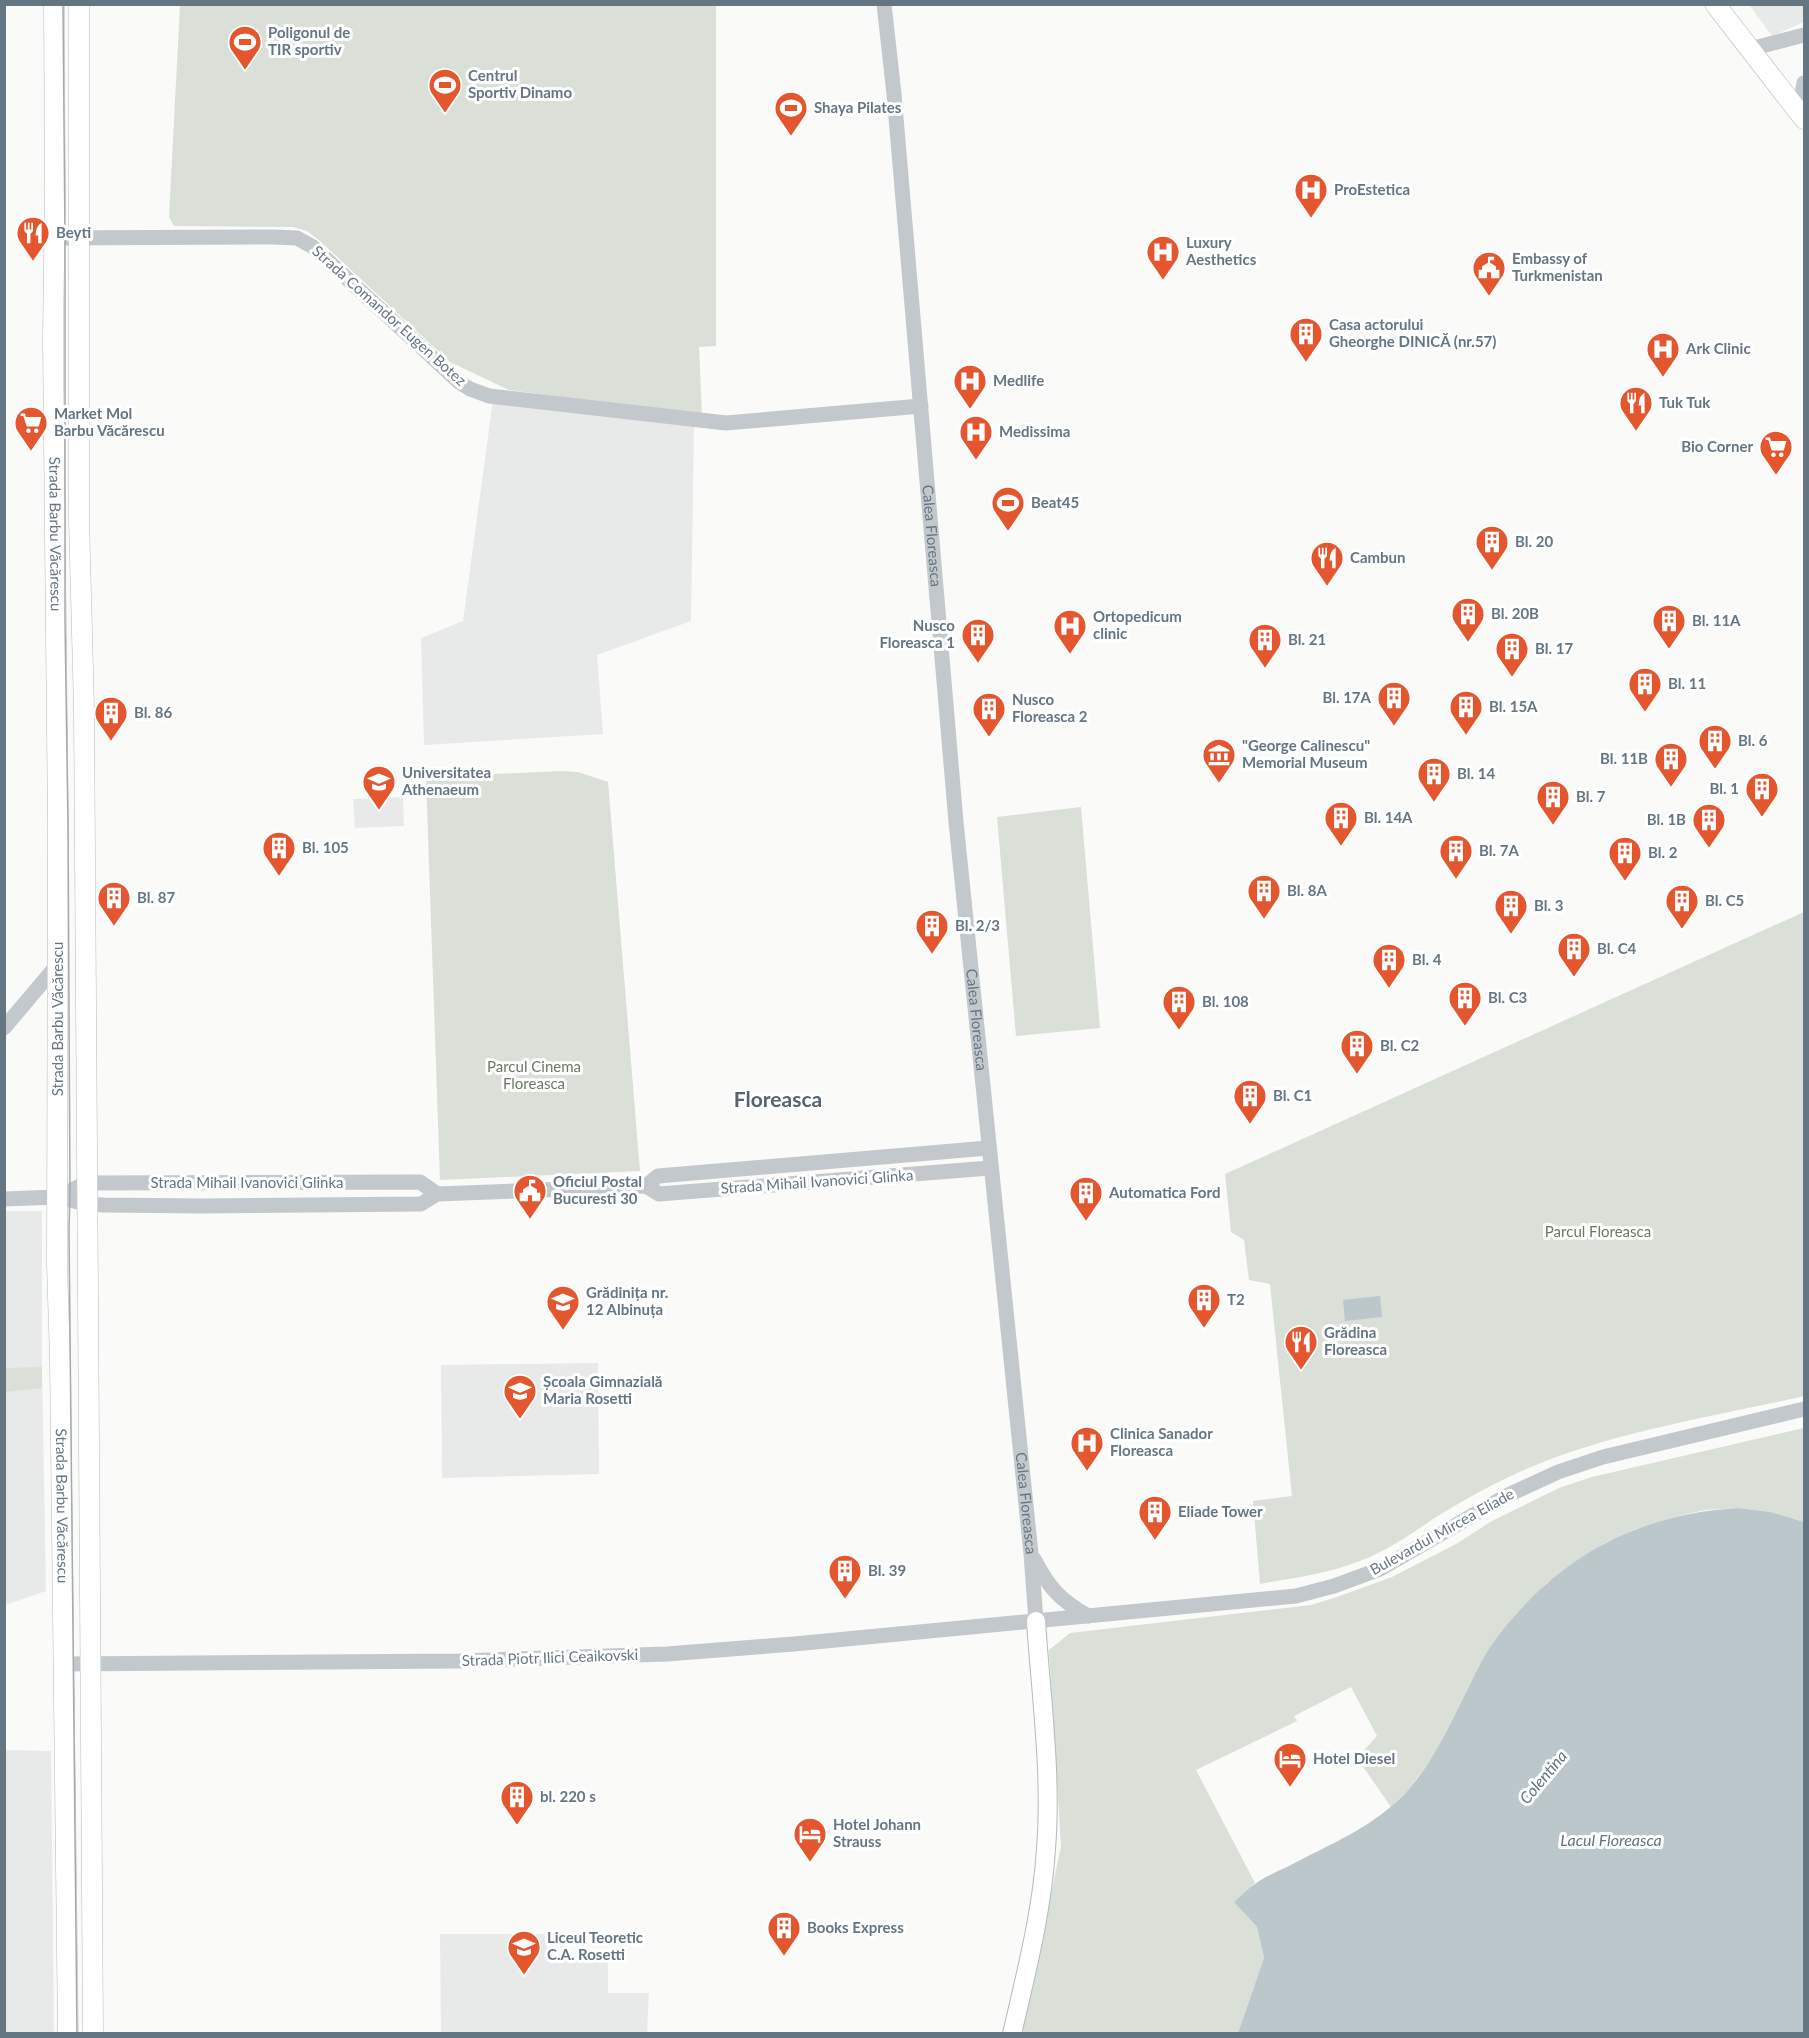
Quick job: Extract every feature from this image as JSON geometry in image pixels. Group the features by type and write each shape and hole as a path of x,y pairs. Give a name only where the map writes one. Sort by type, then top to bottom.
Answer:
{"main road":[{"name":"Strada Barbu Văcărescu","path":"79,4 79,519 84,721 93,2034"},
{"path":"1715,4 1802,115"},
{"name":"Strada Barbu Văcărescu","path":"52,6 58,964 57,1264 68,2034"},
{"name":"Calea Floreasca","path":"1012,2034 1039,1910 1046,1849 1047,1797 1036,1621"}],"street":[{"name":"Calea Floreasca","path":"884,4 894,94 956,822 1036,1621"},
{"path":"1750,49 1804,35"},
{"path":"1802,115 1804,83"},
{"name":"Strada Comandor Eugen Botez","path":"54,238 297,238 307,242 367,295 459,382 483,394 726,423 921,406"},
{"path":"4,1028 58,964"},
{"path":"24,1006 37,998 46,997 58,1002"},
{"name":"Strada Mihail Ivanovici Glinka","path":"646,1186 658,1176 988,1148"},
{"name":"Strada Mihail Ivanovici Glinka","path":"4,1199 58,1197 86,1204 202,1206 421,1204 437,1194 646,1186 659,1194 990,1168"},
{"name":"Strada Mihail Ivanovici Glinka","path":"58,1197 86,1183 420,1182 437,1194"},
{"name":"Bulevardul Mircea Eliade","path":"1036,1621 1274,1599 1334,1586 1380,1569 1508,1495 1565,1470 1603,1457 1804,1409"},
{"path":"1031,1554 1057,1595 1088,1616"},
{"name":"Strada Piotr Ilici Ceaikovski","path":"64,1664 459,1661 668,1654 1036,1621"}],"shaded area":[{"path":"1749,5 1804,5 1804,22 1772,36"},
{"path":"493,400 694,425 691,621 597,655 603,734 424,745 421,638 463,621"},
{"name":"Universitatea Athenaeum","path":"403,797 404,826 355,828 353,799"},
{"path":"4,1211 42,1211 46,1591 5,1605"},
{"name":"Școala Gimnazială Maria Rosetti","path":"598,1363 599,1474 442,1478 441,1365"},
{"path":"5,1750 51,1751 54,2033 5,2033"},
{"name":"Liceul Teoretic C.A. Rosetti","path":"440,1934 547,1934 547,1958 608,1959 608,1993 649,1993 647,2033 441,2033"}],"green space":[{"name":"Centrul Sportiv Dinamo","path":"180,5 716,5 716,346 699,347 702,416 509,390 450,362 307,231 293,227 174,226 169,217"},
{"name":"Parcul Cinema Floreasca","path":"578,772 608,782 640,1171 440,1180 426,777"},
{"path":"1081,807 1100,1028 1016,1036 997,817"},
{"name":"Parcul Floreasca","path":"1804,912 1804,1396 1627,1435 1557,1457 1479,1492 1368,1558 1321,1573 1260,1584 1253,1501 1292,1496 1270,1284 1249,1280 1244,1240 1231,1232 1225,1174"},
{"path":"42,1367 42,1388 5,1392 5,1368"},
{"path":"1804,1428 1804,1522 1771,1512 1738,1508 1705,1510 1638,1528 1603,1544 1547,1583 1511,1620 1441,1745 1409,1789 1391,1807 1357,1758 1377,1736 1351,1687 1294,1716 1297,1721 1196,1770 1255,1883 1234,1902 1257,1927 1264,1958 1238,2033 1022,2034 1061,1846 1049,1650 1070,1633 1311,1605 1392,1577 1458,1543 1490,1522 1559,1488 1592,1477"}],"water":[{"path":"1380,1296 1382,1317 1345,1321 1343,1300"},
{"name":"Lacul Floreasca","path":"1738,1508 1771,1512 1804,1522 1804,2033 1238,2033 1264,1958 1257,1927 1234,1902 1262,1879 1367,1824 1382,1814 1409,1789 1431,1759 1483,1659 1496,1639 1544,1586 1568,1567 1619,1536 1647,1525 1706,1511"}],"tram line":[{"path":"63,4 69,1231 77,2034"}],"place":[{"name":"Poligonul de TIR sportiv","path":"245,71"},
{"name":"Centrul Sportiv Dinamo","path":"445,114"},
{"name":"Shaya Pilates","path":"791,137"},
{"name":"ProEstetica","path":"1311,219"},
{"name":"Beyti","path":"33,262"},
{"name":"Luxury Aesthetics","path":"1163,281"},
{"name":"Embassy of Turkmenistan","path":"1489,297"},
{"name":"Casa actorului Gheorghe DINICĂ (nr.57)","path":"1306,363"},
{"name":"Ark Clinic","path":"1663,378"},
{"name":"Medlife","path":"970,410"},
{"name":"Tuk Tuk","path":"1636,432"},
{"name":"Market Mol Barbu Văcărescu","path":"31,452"},
{"name":"Medissima","path":"976,461"},
{"name":"Bio Corner","path":"1776,476"},
{"name":"Beat45","path":"1008,532"},
{"name":"Bl. 20","path":"1492,571"},
{"name":"Cambun","path":"1327,587"},
{"name":"Bl. 20B","path":"1468,643"},
{"name":"Bl. 11A","path":"1669,650"},
{"name":"Ortopedicum clinic","path":"1070,655"},
{"name":"Nusco Floreasca 1","path":"978,664"},
{"name":"Bl. 21","path":"1265,669"},
{"name":"Bl. 17","path":"1512,678"},
{"name":"Bl. 11","path":"1645,713"},
{"name":"Bl. 17A","path":"1394,727"},
{"name":"Bl. 15A","path":"1466,736"},
{"name":"Nusco Floreasca 2","path":"989,738"},
{"name":"Bl. 86","path":"111,742"},
{"name":"Bl. 6","path":"1715,770"},
{"name":"\"George Calinescu\" Memorial Museum","path":"1219,784"},
{"name":"Bl. 11B","path":"1671,788"},
{"name":"Bl. 14","path":"1434,803"},
{"name":"Universitatea Athenaeum","path":"379,811"},
{"name":"Bl. 1","path":"1762,818"},
{"name":"Bl. 7","path":"1553,826"},
{"name":"Bl. 14A","path":"1341,847"},
{"name":"Bl. 1B","path":"1709,849"},
{"name":"Bl. 105","path":"279,877"},
{"name":"Bl. 7A","path":"1456,880"},
{"name":"Bl. 2","path":"1625,882"},
{"name":"Bl. 8A","path":"1264,920"},
{"name":"Bl. 87","path":"114,927"},
{"name":"Bl. C5","path":"1682,930"},
{"name":"Bl. 3","path":"1511,935"},
{"name":"Bl. 2/3","path":"932,955"},
{"name":"Bl. C4","path":"1574,978"},
{"name":"Bl. 4","path":"1389,989"},
{"name":"Bl. C3","path":"1465,1027"},
{"name":"Bl. 108","path":"1179,1031"},
{"name":"Bl. C2","path":"1357,1075"},
{"name":"Bl. C1","path":"1250,1125"},
{"name":"Oficiul Postal Bucuresti 30","path":"530,1220"},
{"name":"Automatica Ford","path":"1086,1222"},
{"name":"T2","path":"1204,1329"},
{"name":"Grădinița nr. 12 Albinuța","path":"563,1331"},
{"name":"Grădina Floreasca","path":"1301,1371"},
{"name":"Școala Gimnazială Maria Rosetti","path":"520,1420"},
{"name":"Clinica Sanador Floreasca","path":"1087,1472"},
{"name":"Eliade Tower","path":"1155,1541"},
{"name":"Bl. 39","path":"845,1600"},
{"name":"Hotel Diesel","path":"1290,1788"},
{"name":"bl. 220 s","path":"517,1826"},
{"name":"Hotel Johann Strauss","path":"810,1863"},
{"name":"Books Express","path":"784,1957"},
{"name":"Liceul Teoretic C.A. Rosetti","path":"524,1976"}],"district":[{"name":"Floreasca","path":"778,1100"}],"water label":[{"name":"Colentina","path":"1543,1777"}]}
